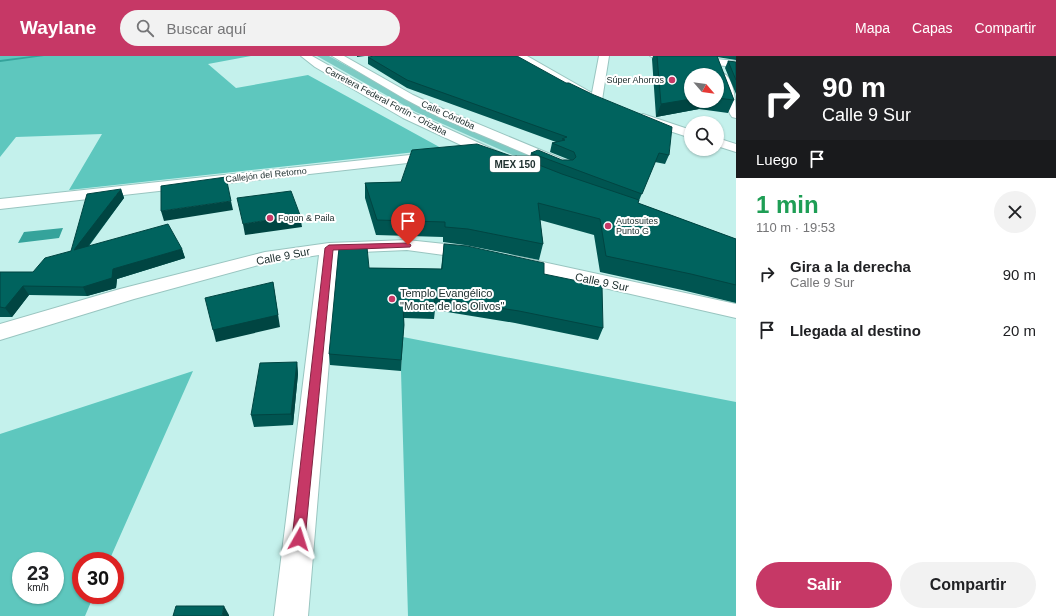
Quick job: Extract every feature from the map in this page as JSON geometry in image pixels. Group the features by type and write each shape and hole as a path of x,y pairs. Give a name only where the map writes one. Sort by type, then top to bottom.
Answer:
{"street":[{"name":"Carretera Federal Fortín - Orizaba","path":"306,56 319,65 408,114 484,151 506,160"},
{"name":"Calle Córdoba","path":"337,56 409,97 443,114 565,165"},
{"path":"520,56 596,100 609,105"},
{"path":"596,100 604,56"},
{"path":"655,56 736,64"},
{"path":"700,56 717,62"},
{"path":"350,63 364,61"},
{"path":"717,62 736,114"},
{"path":"629,113 684,132"},
{"path":"724,144 736,148"},
{"name":"Callejón del Retorno","path":"0,204 484,151"},
{"name":"Calle 9 Sur","path":"0,332 127,294 265,258 329,248 408,245 465,251 736,311"},
{"path":"291,616 329,248"}],"shaded area":[{"path":"0,56 251,56 208,64 236,88 308,75 443,149 69,190 102,134 16,137 0,157"},
{"path":"317,56 329,56 426,109 561,170 555,174 416,112"},
{"path":"63,228 59,238 18,243 24,232"},
{"path":"403,337 736,402 736,616 408,616 401,371"},
{"path":"193,371 113,552 72,552 72,604 90,604 85,616 0,616 0,434"}],"building":[{"path":"517,56 566,83 672,127 669,155 659,153 642,194 531,153 538,150 562,160 573,160 576,157 574,152 552,143 565,140 562,139 567,137 407,80 368,57"},
{"path":"657,56 717,56 722,68 684,68 684,100 661,104"},
{"path":"728,61 736,62 736,80"},
{"path":"724,74 734,100 724,99"},
{"path":"477,144 514,157 516,156 562,174 639,200 638,203 736,239 736,285 606,256 600,219 538,203 543,244 468,229 445,227 445,222 377,220 365,183 401,182 412,150"},
{"path":"226,177 231,201 161,211 161,186"},
{"path":"121,189 74,250 168,224 182,249 113,269 112,278 83,287 23,286 5,308 0,307 0,272 33,272 45,258 71,251 87,194"},
{"path":"291,191 300,215 243,224 237,198"},
{"path":"444,244 467,246 544,263 544,274 602,286 603,328 519,311 434,298 435,307 403,307 404,325 401,360 329,354 339,248 367,247 369,268 442,269"},
{"path":"273,282 278,315 213,330 205,298"},
{"path":"297,362 291,414 251,415 260,363"},
{"path":"176,606 224,606 222,616 173,616"}],"waterway":[{"path":"0,61 42,56"}],"place":[{"name":"Súper Ahorros","path":"672,80"},
{"name":"Fogon & Paila","path":"270,218"},
{"name":"Autosuites Punto G","path":"608,226"},
{"name":"Templo Evangélico \"Monte de los Olivos\"","path":"392,299"}],"route":[{"path":"299,539 329,248 408,245"}]}
